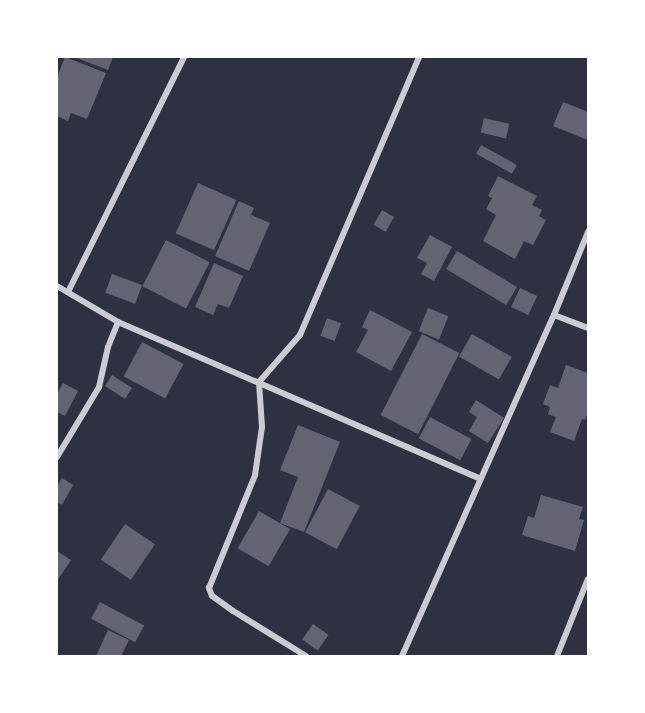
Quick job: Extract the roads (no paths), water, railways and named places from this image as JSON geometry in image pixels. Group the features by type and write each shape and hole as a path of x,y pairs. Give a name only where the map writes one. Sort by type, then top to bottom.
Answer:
{"street":[{"path":"68,292 184,57"},
{"path":"306,656 233,611 212,596 209,588 255,475 262,427 259,382 300,335 419,57"},
{"path":"402,656 554,315 588,232"},
{"path":"57,286 118,322 480,479"},
{"path":"554,315 588,328"},
{"path":"57,457 99,387 108,347 118,322"},
{"path":"557,656 588,579"}]}
